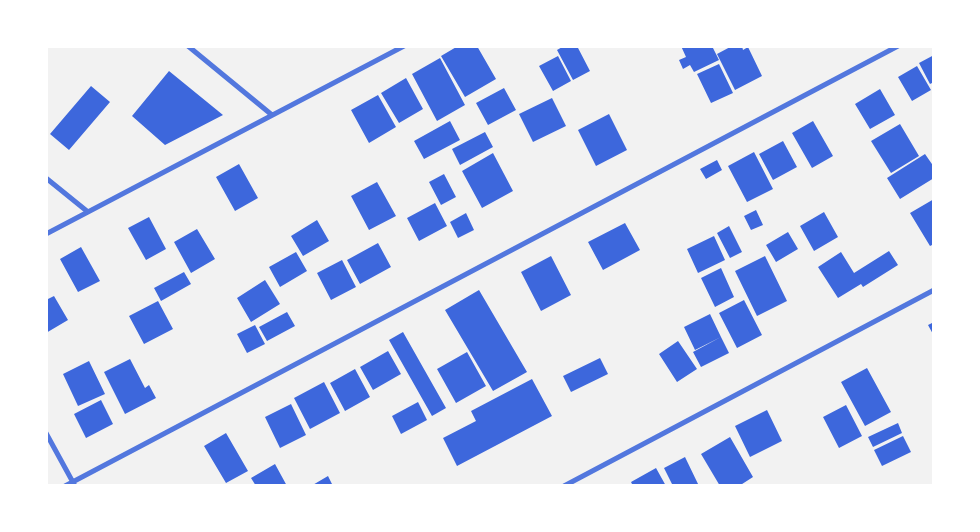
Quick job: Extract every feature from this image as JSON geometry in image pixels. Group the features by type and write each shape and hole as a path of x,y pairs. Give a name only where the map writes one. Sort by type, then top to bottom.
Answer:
{"street":[{"path":"188,46 272,115"},
{"path":"46,234 404,46"},
{"path":"65,486 74,484 898,46"},
{"path":"46,178 88,212"},
{"path":"564,486 934,290"},
{"path":"46,433 74,484"}],"building":[{"path":"458,46 477,46 496,79 465,97 441,56"},
{"path":"564,46 577,46 590,71 573,80 557,50"},
{"path":"681,46 712,46 719,60 694,72 690,65 683,69 679,60 686,57"},
{"path":"732,46 742,46 743,50 748,47 762,76 735,90 717,54"},
{"path":"934,55 934,82 930,84 919,63"},
{"path":"558,56 571,81 553,91 539,66"},
{"path":"440,58 465,105 437,121 412,74"},
{"path":"719,64 733,93 711,103 697,74"},
{"path":"917,66 931,90 912,101 898,77"},
{"path":"169,71 223,115 165,145 132,116"},
{"path":"406,78 423,109 399,123 381,93"},
{"path":"91,86 110,102 69,150 50,134"},
{"path":"504,88 516,110 488,125 476,103"},
{"path":"880,89 895,115 870,129 855,104"},
{"path":"378,95 396,127 369,143 351,110"},
{"path":"552,98 566,126 533,142 519,114"},
{"path":"609,114 627,150 596,166 578,130"},
{"path":"450,121 460,140 424,159 414,141"},
{"path":"813,121 833,156 812,168 792,133"},
{"path":"900,124 919,156 891,173 871,141"},
{"path":"485,132 493,147 460,165 452,149"},
{"path":"783,141 797,167 773,180 759,154"},
{"path":"754,152 773,189 747,202 728,166"},
{"path":"493,153 513,191 482,208 462,171"},
{"path":"925,154 934,167 934,178 900,199 887,178"},
{"path":"717,160 722,170 706,179 700,169"},
{"path":"239,164 258,198 235,211 216,177"},
{"path":"444,174 456,197 441,205 429,182"},
{"path":"377,182 396,216 369,230 351,196"},
{"path":"934,199 934,244 930,246 910,213"},
{"path":"435,203 447,226 419,241 407,218"},
{"path":"756,210 763,225 751,230 744,216"},
{"path":"824,212 838,237 814,251 800,226"},
{"path":"466,213 474,230 458,238 450,222"},
{"path":"149,217 166,249 146,260 128,228"},
{"path":"317,220 329,241 303,256 291,236"},
{"path":"625,223 640,250 603,270 588,242"},
{"path":"729,226 742,252 730,258 717,233"},
{"path":"197,229 215,259 191,273 174,242"},
{"path":"788,232 798,249 776,262 766,245"},
{"path":"714,236 725,260 698,273 687,249"},
{"path":"378,243 391,267 360,284 347,260"},
{"path":"81,247 100,281 78,292 60,259"},
{"path":"889,251 898,265 863,287 861,284 838,298 818,267 841,252 854,273"},
{"path":"296,252 307,271 280,287 269,267"},
{"path":"551,256 571,295 541,311 521,272"},
{"path":"765,256 787,301 757,316 735,271"},
{"path":"342,260 356,287 331,300 317,273"},
{"path":"721,268 734,297 715,307 701,278"},
{"path":"184,272 191,284 161,301 154,288"},
{"path":"265,280 280,304 251,322 237,298"},
{"path":"479,290 527,372 493,391 445,310"},
{"path":"54,296 68,320 46,333 46,300"},
{"path":"744,300 762,335 737,348 719,313"},
{"path":"158,301 173,329 144,344 129,316"},
{"path":"287,312 295,326 267,341 259,327"},
{"path":"710,314 721,337 695,350 684,327"},
{"path":"934,322 934,336 928,325"},
{"path":"255,325 265,344 247,353 237,334"},
{"path":"403,332 446,408 432,416 389,340"},
{"path":"721,337 729,353 701,367 693,352"},
{"path":"678,341 697,369 677,382 659,354"},
{"path":"388,351 401,374 373,390 360,367"},
{"path":"467,352 486,386 456,403 437,369"},
{"path":"600,358 608,374 571,392 563,376"},
{"path":"130,359 145,388 149,385 156,398 125,414 104,372"},
{"path":"89,361 105,394 78,406 63,374"},
{"path":"867,368 891,412 865,426 841,382"},
{"path":"355,369 370,397 345,411 330,383"},
{"path":"532,379 552,416 457,466 443,438 476,421 471,411"},
{"path":"324,382 340,413 310,429 294,398"},
{"path":"101,400 113,424 86,438 74,414"},
{"path":"418,402 427,420 401,434 392,416"},
{"path":"291,404 306,435 280,448 265,417"},
{"path":"846,405 862,436 839,448 823,417"},
{"path":"767,410 782,441 750,457 735,426"},
{"path":"898,423 902,433 873,447 868,437"},
{"path":"226,433 248,471 226,483 204,446"},
{"path":"903,436 911,452 882,466 874,450"},
{"path":"730,437 753,477 739,486 720,486 701,454"},
{"path":"685,457 699,486 673,486 664,468"},
{"path":"275,464 287,486 256,486 251,478"},
{"path":"656,468 666,486 633,486 631,482"},
{"path":"328,476 333,486 311,486"}]}
